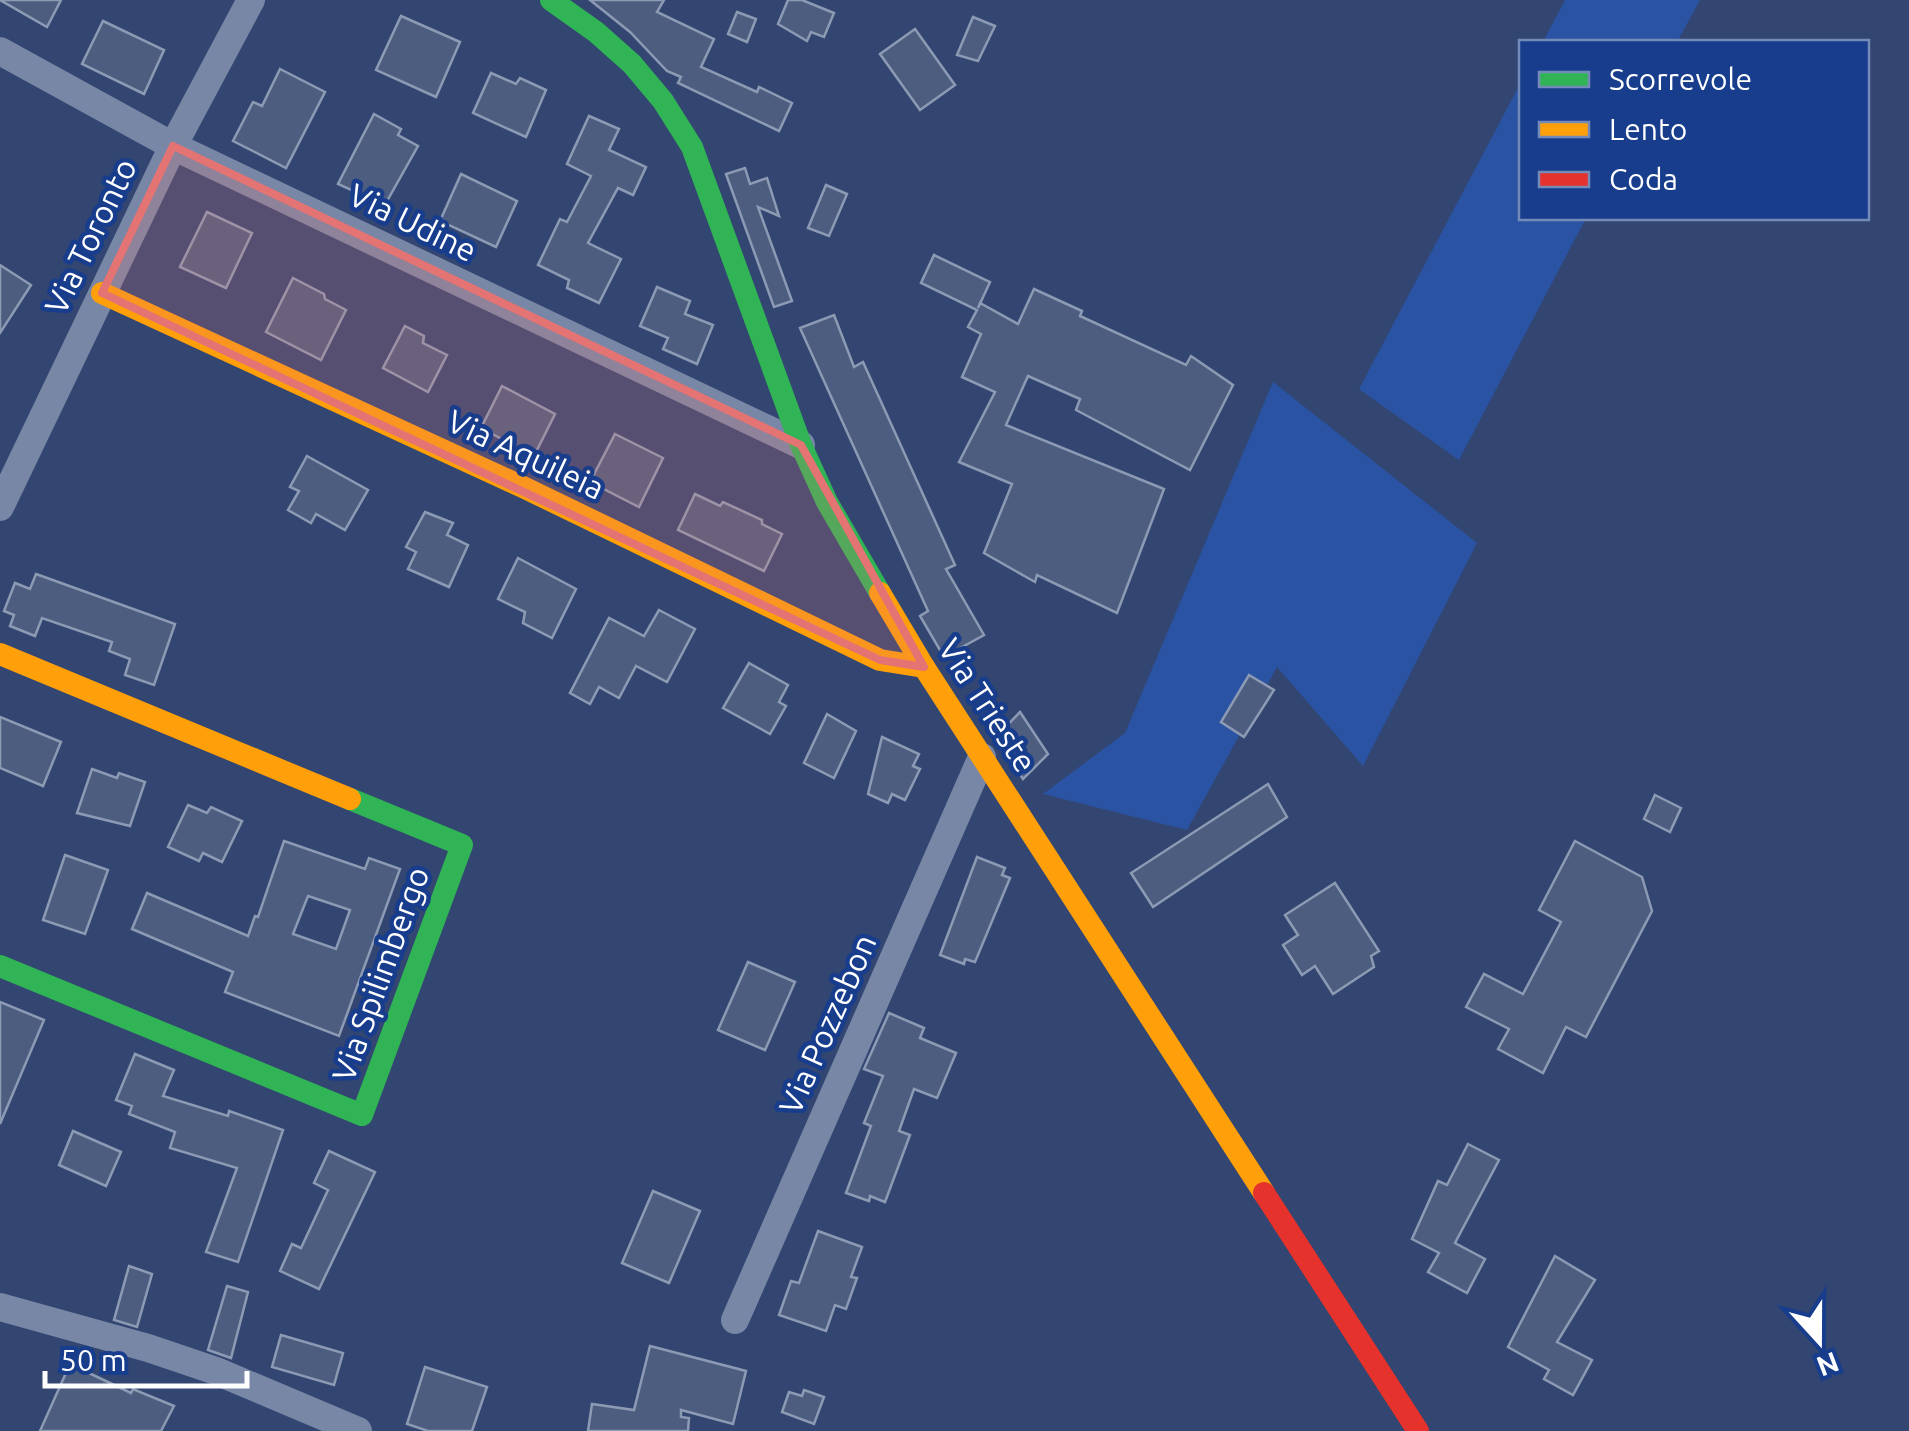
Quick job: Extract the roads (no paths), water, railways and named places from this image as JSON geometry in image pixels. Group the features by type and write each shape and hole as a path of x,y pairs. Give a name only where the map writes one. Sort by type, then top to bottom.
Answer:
{"street":[{"name":"Via Toronto","path":"0,507 172,146 252,0"},
{"name":"Via Trieste","path":"551,0 603,34 642,72 669,106 692,147 801,446 827,502 924,667 1418,1431"},
{"name":"Via Udine","path":"0,51 172,146 801,446"},
{"name":"Via Aquileia","path":"102,293 525,488 880,660 924,667"},
{"name":"Via Spilimbergo","path":"0,654 462,845 362,1115 0,966"},
{"name":"Via Pozzebon","path":"735,1320 982,756"},
{"path":"0,1307 199,1365 358,1431"}]}
